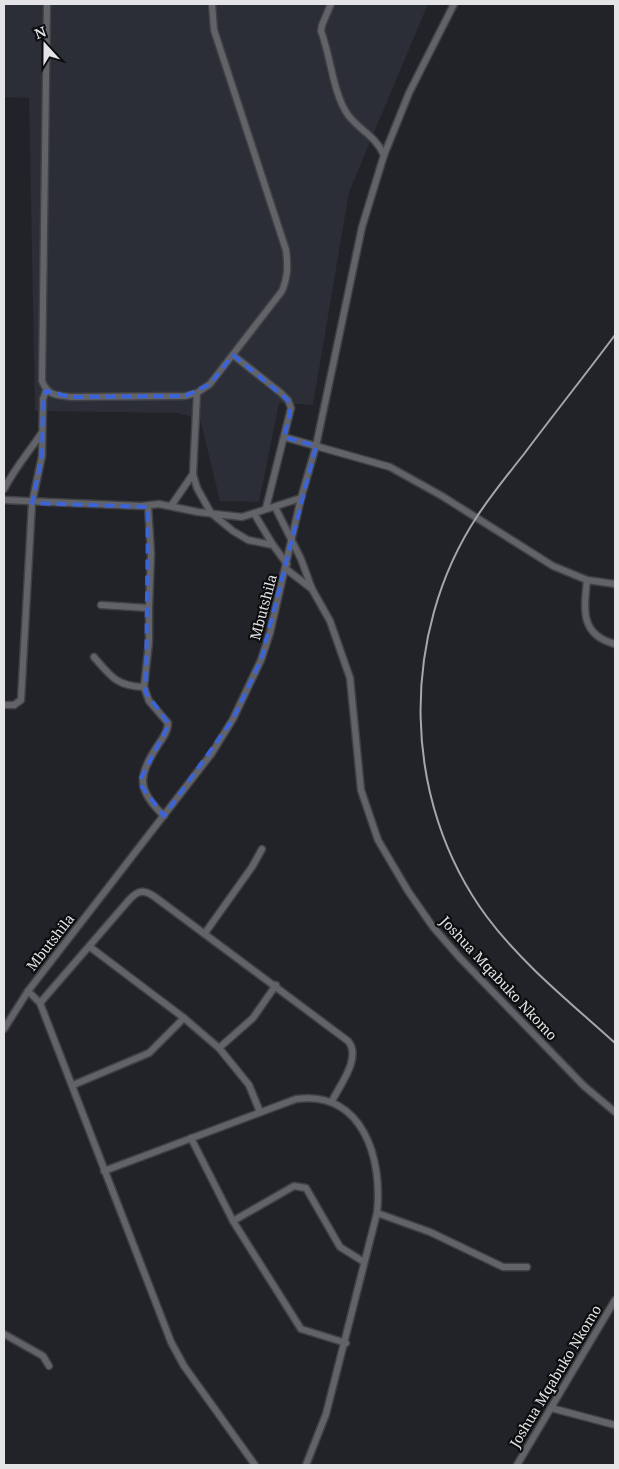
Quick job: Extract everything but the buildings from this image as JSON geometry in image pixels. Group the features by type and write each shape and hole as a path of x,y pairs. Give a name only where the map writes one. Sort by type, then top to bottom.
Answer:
{"street":[{"path":"48,4 42,381 46,391 53,395 71,397 185,396 196,393 210,384 282,291 288,269 286,250 214,30 212,4"},
{"path":"331,4 322,25 322,31 340,100 349,116 377,142 384,155"},
{"name":"Mbutshila","path":"4,1029 28,990 212,753 233,719 262,660 287,567 301,498 316,446 362,227 384,155 409,93 454,4"},
{"path":"233,355 288,400 290,414 266,508"},
{"path":"4,705 14,706 21,700 32,502 40,475 43,399 46,391"},
{"path":"196,393 193,474 196,488 211,513 248,540 273,545"},
{"path":"4,489 23,457 41,433"},
{"path":"284,437 390,467 442,496 546,561 587,580 615,584"},
{"path":"171,506 193,474"},
{"path":"4,500 171,506 242,517 255,515 266,508 275,507 301,498"},
{"path":"148,506 151,553 149,642 144,687 149,701 168,723 167,731 150,757 141,778 142,787 150,802 164,816"},
{"name":"Joshua Mqabuko Nkomo","path":"275,507 292,541 312,589 330,621 350,678 361,790 378,840 408,891 433,927 460,958 584,1086 615,1112"},
{"path":"255,515 287,567 312,589"},
{"path":"587,580 584,615 587,624 603,641 615,644"},
{"path":"101,604 149,608"},
{"path":"94,657 117,682 130,687 144,687"},
{"path":"205,934 252,867 262,849"},
{"path":"40,1003 133,896 144,891 344,1036 352,1046 353,1058 332,1101"},
{"path":"90,947 184,1018 219,1048 249,1085 260,1112"},
{"path":"219,1048 253,1018 276,985"},
{"path":"28,990 40,1003 171,1342 196,1384 255,1465"},
{"path":"73,1085 149,1053 184,1018"},
{"path":"104,1171 296,1099 310,1097 332,1101 358,1122 368,1143 380,1187 377,1213 346,1343 326,1414 306,1465"},
{"path":"191,1138 234,1221 301,1329 346,1343"},
{"path":"234,1221 294,1186 301,1186 309,1193 340,1247 364,1262"},
{"path":"377,1213 430,1232 503,1267 527,1267"},
{"name":"Joshua Mqabuko Nkomo","path":"517,1465 615,1300"},
{"path":"4,1334 43,1356 49,1366"},
{"path":"551,1408 615,1425"}],"highlighted area":[{"path":"233,355 288,400 290,414 284,437 316,446 261,660 233,719 164,816 142,787 141,778 169,724 146,693 148,507 32,503 42,456 43,399 46,391 71,397 185,396 210,384"}],"shaded area":[{"path":"4,4 428,4 349,192 313,405 279,403 259,502 220,501 200,419 177,413 35,411 29,98 4,97"}],"railway":[{"path":"615,335 489,499 452,562 434,612 423,664 421,717 426,770 438,822 459,871 487,917 516,951 548,983 615,1043"}]}
